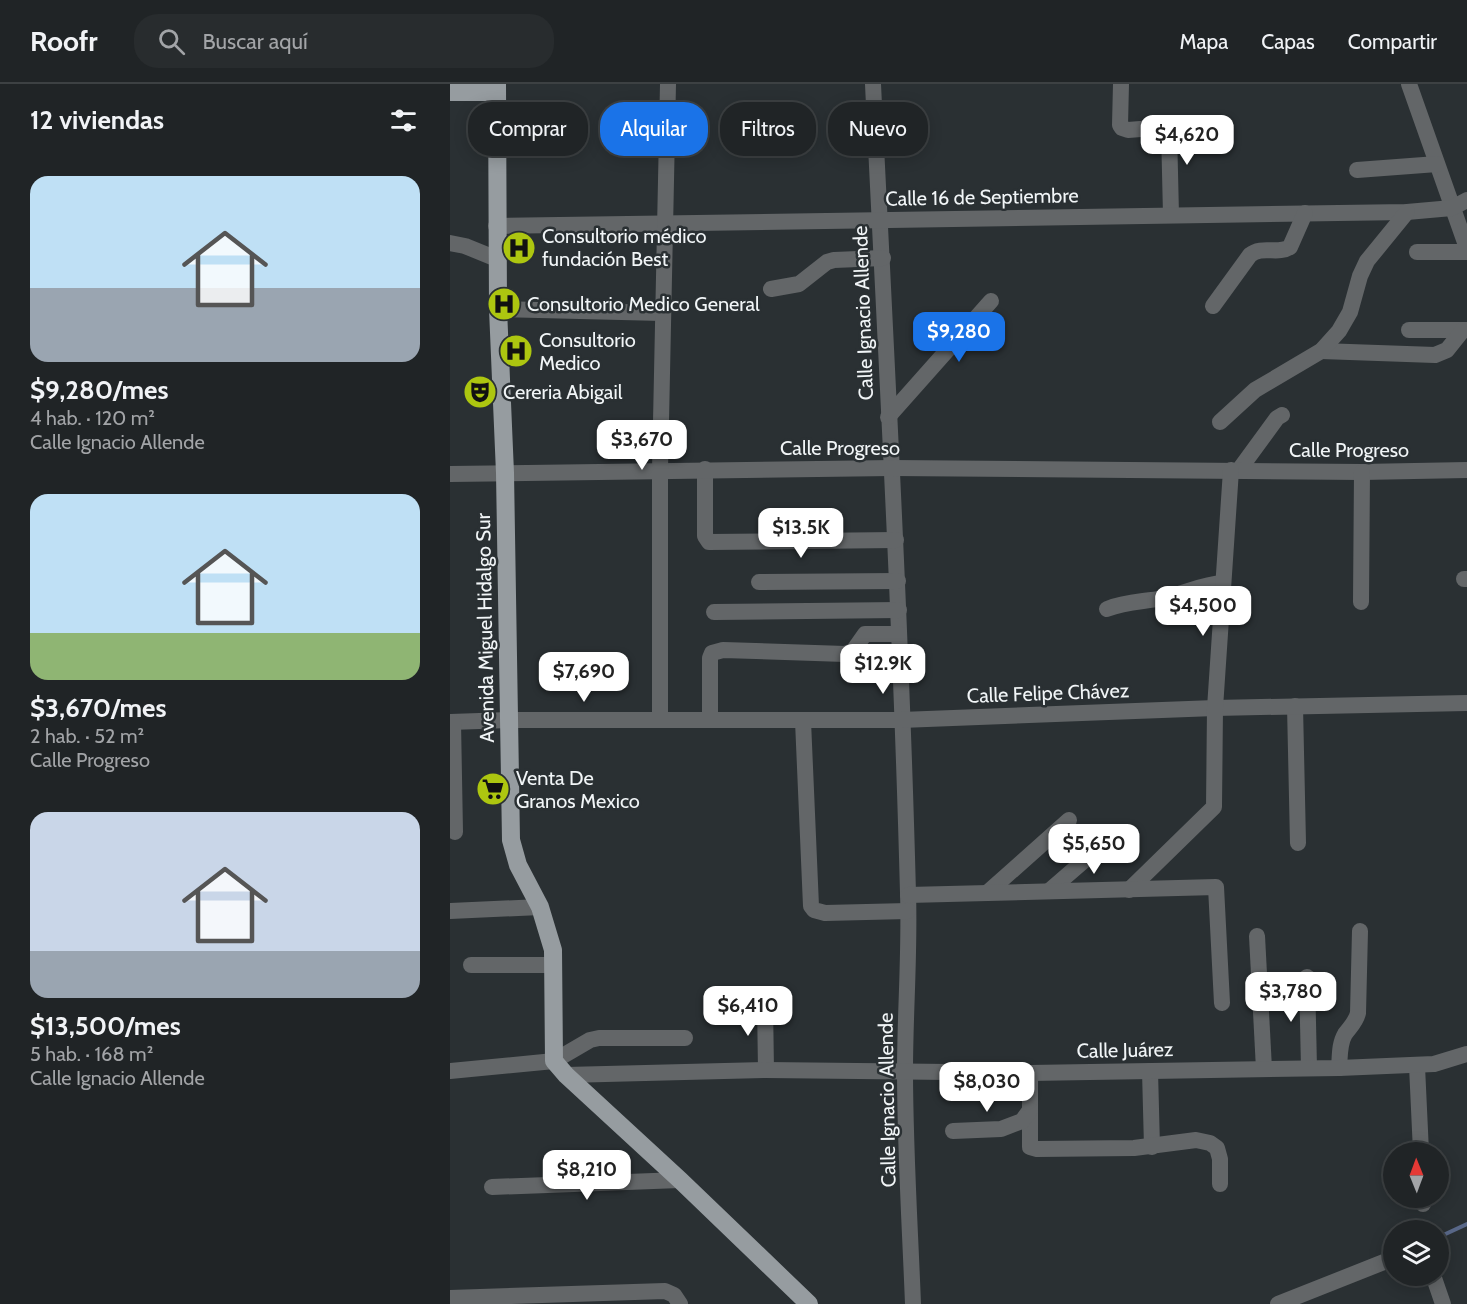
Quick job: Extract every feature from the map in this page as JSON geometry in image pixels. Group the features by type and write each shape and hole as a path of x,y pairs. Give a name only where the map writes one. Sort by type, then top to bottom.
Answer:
{"main road":[{"path":"450,92 497,88"},
{"name":"Avenida Miguel Hidalgo Sur","path":"497,88 496,226 505,473 511,840 518,865 540,907 551,941 554,965 554,1060"},
{"path":"554,1060 566,1076 680,1180 809,1304"}],"street":[{"path":"660,720 660,470 668,84"},
{"name":"Calle Ignacio Allende","path":"873,84 899,610 908,903 905,1071 913,1304"},
{"path":"1121,84 1120,125 1122,128 1128,130 1166,128 1169,130 1171,215"},
{"path":"1409,84 1467,250 1417,252"},
{"path":"1357,170 1437,164"},
{"name":"Calle 16 de Septiembre","path":"496,226 1407,212 1452,208 1467,200"},
{"path":"1220,422 1255,390 1321,351 1339,331 1350,312 1360,276 1367,261 1407,212"},
{"path":"1213,306 1256,250 1286,250 1290,247 1305,213"},
{"path":"450,243 465,246 497,259"},
{"path":"771,289 800,284 828,262 834,260 883,258"},
{"path":"888,417 991,301"},
{"path":"498,309 662,313"},
{"path":"1409,330 1465,330"},
{"path":"1321,351 1436,355 1451,346 1465,330"},
{"path":"1129,890 1214,807 1215,708 1223,583 1235,470 1277,418 1282,415"},
{"name":"Calle Progreso","path":"450,474 892,468 1362,472 1467,470"},
{"path":"705,469 705,536 709,542 896,540"},
{"path":"1361,602 1362,472"},
{"path":"759,582 898,581"},
{"path":"1107,609 1128,602 1161,598 1208,584 1223,583"},
{"path":"714,612 899,610"},
{"path":"710,720 710,658 712,653 717,651 845,654 853,651 865,634 899,634"},
{"name":"Calle Felipe Chávez","path":"451,722 901,720 1215,708 1467,703"},
{"path":"1296,706 1298,843"},
{"path":"803,721 811,906 814,910 825,913 987,893 1216,886 1222,1003"},
{"path":"451,722 455,832"},
{"path":"987,893 1069,820"},
{"path":"1049,891 1116,833"},
{"path":"450,911 540,907"},
{"path":"1339,1068 1340,1049 1344,1036 1355,1022 1358,1013 1360,931"},
{"path":"1257,936 1264,1069"},
{"path":"471,965 554,965"},
{"path":"1307,977 1309,1068"},
{"path":"765,1003 766,1070"},
{"path":"450,1071 554,1060 599,1038 685,1038"},
{"name":"Calle Juárez","path":"566,1076 766,1070 1030,1073 1339,1068 1417,1066 1434,1064 1467,1054"},
{"path":"1417,1066 1421,1142"},
{"path":"1150,1071 1152,1147"},
{"path":"1030,1073 1029,1138 1030,1147 1033,1149 1152,1147 1196,1140 1210,1143 1217,1148 1220,1159 1220,1184"},
{"path":"953,1131 1001,1129 1022,1121 1030,1110"},
{"path":"492,1187 680,1180"},
{"path":"1278,1304 1383,1262"},
{"path":"1437,1286 1443,1304"},
{"path":"450,1298 665,1291 674,1295 680,1304"}],"waterway":[{"path":"1449,1232 1467,1224"}],"place":[{"name":"Consultorio médico fundación Best","path":"519,248"},
{"name":"Consultorio Medico General","path":"504,304"},
{"name":"Consultorio Medico","path":"516,351"},
{"name":"Cereria Abigail","path":"480,392"},
{"name":"Venta De Granos Mexico","path":"493,789"}]}
